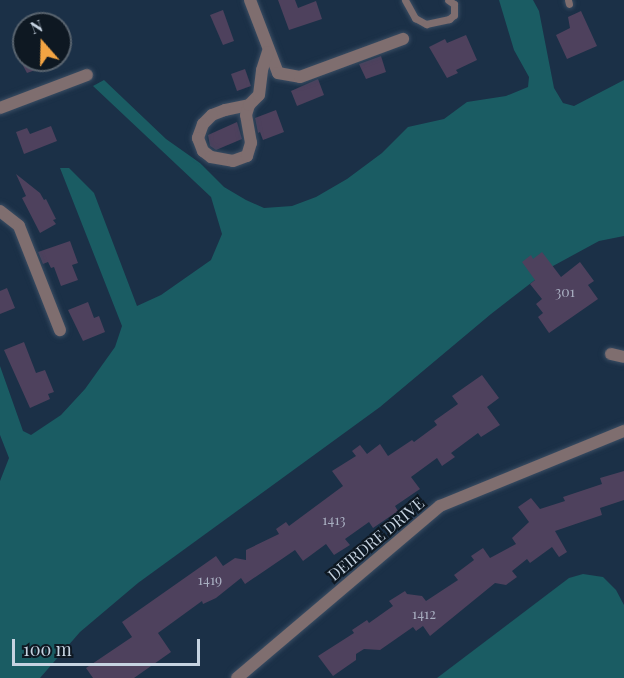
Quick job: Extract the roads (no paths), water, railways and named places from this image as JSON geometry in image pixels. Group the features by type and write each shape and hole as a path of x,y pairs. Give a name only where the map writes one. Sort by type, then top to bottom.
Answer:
{"street":[{"path":"250,0 268,52 279,73 300,77 403,39"},
{"path":"249,105 212,115 203,124 198,131 200,144 211,157 234,161 247,156 251,143 246,115 249,105 259,94 262,70 268,52"},
{"path":"0,108 87,75"},
{"path":"0,211 19,226 60,330"},
{"path":"611,354 624,357"},
{"name":"DEIRDRE DRIVE","path":"237,678 440,506 624,431"}],"lane":[{"path":"405,0 415,18 426,24 449,19 454,15 454,3 448,0"}]}
